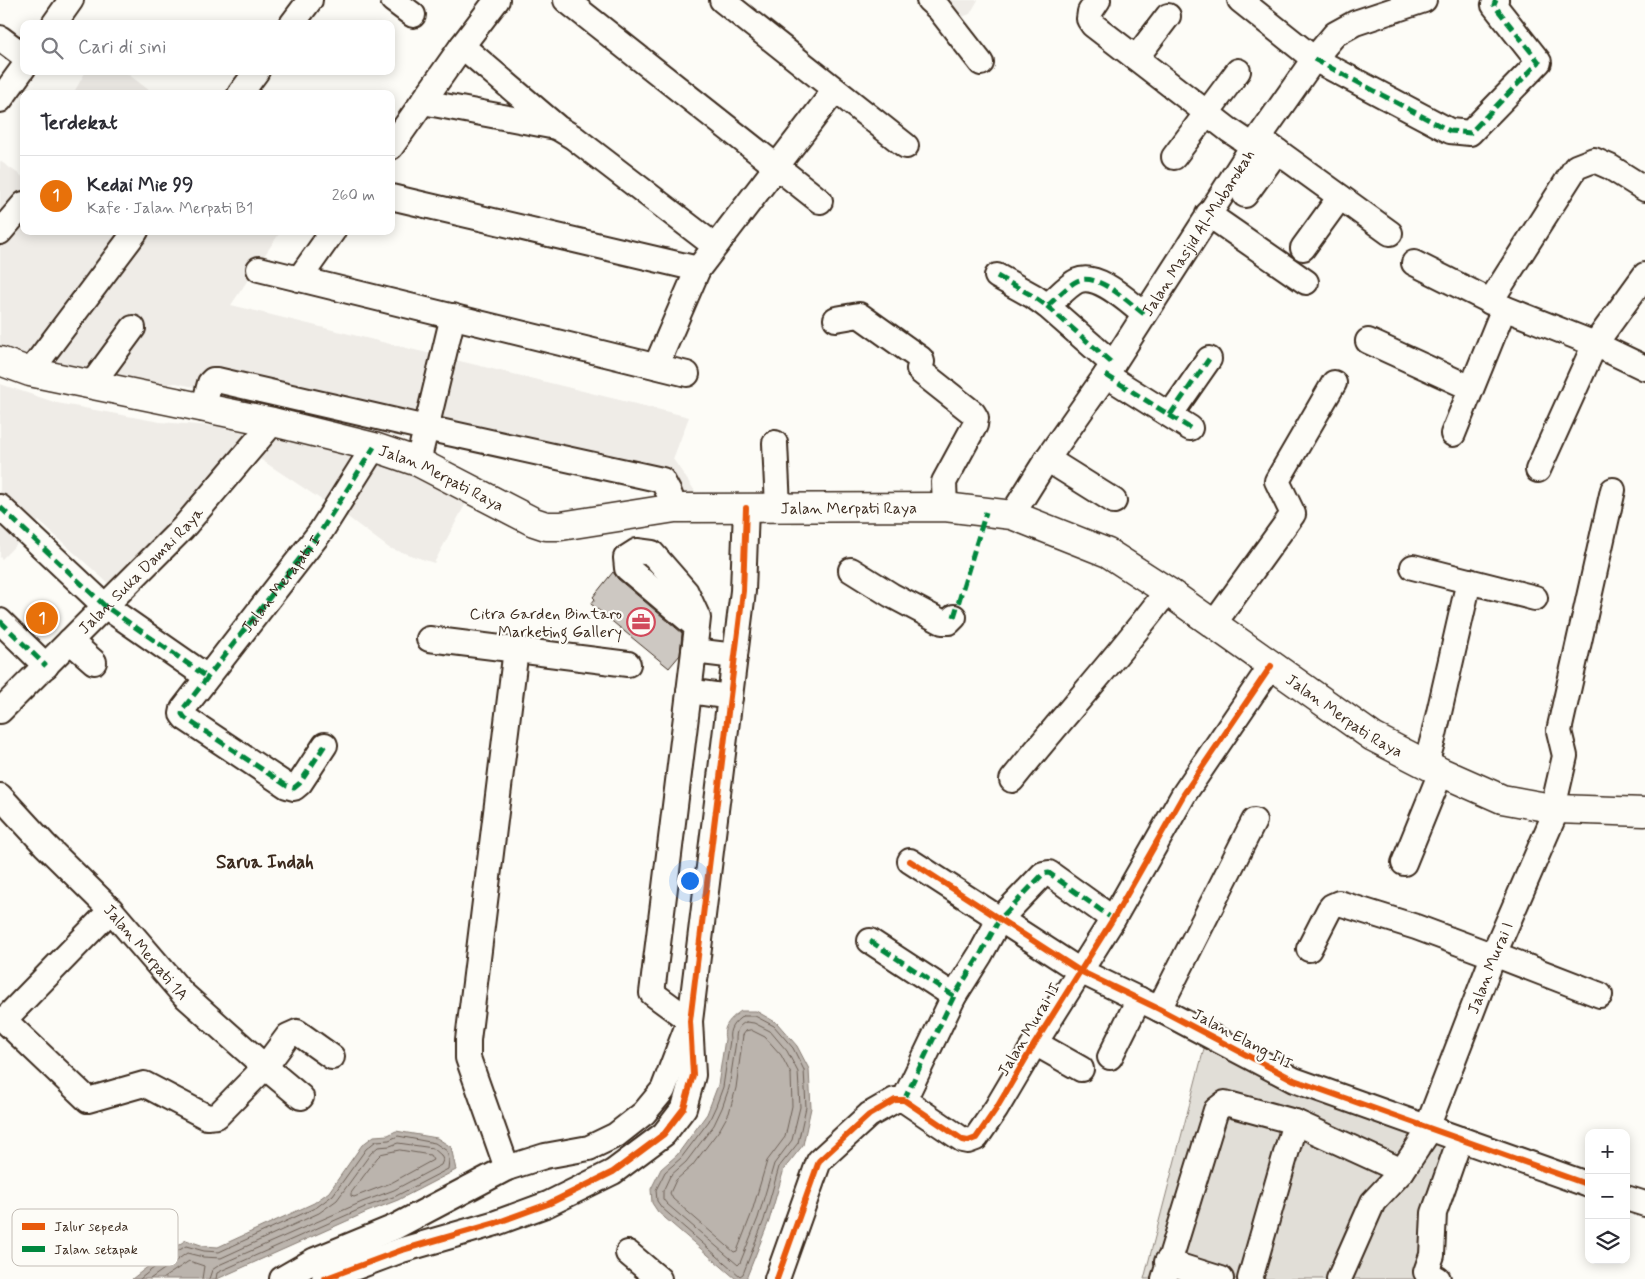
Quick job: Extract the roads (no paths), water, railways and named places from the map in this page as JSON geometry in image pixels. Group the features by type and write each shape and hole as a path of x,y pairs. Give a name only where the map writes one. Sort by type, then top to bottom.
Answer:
{"main road":[{"name":"Jalan Merpati Raya","path":"0,361 30,372 273,422 374,447 418,462 534,522 546,526 561,526 675,508 945,507 1012,515 1108,553 1167,591 1372,736 1434,768 1502,799 1555,808 1645,812"}],"street":[{"path":"57,20 71,0"},
{"path":"295,20 310,0"},
{"path":"393,0 413,15"},
{"path":"395,141 497,0"},
{"path":"566,0 820,201"},
{"path":"722,0 906,146"},
{"path":"929,0 939,9 981,63"},
{"path":"1098,0 1090,12 1089,19 1093,25 1207,113 1263,145 1390,233"},
{"path":"1256,5 1314,59 1450,131 1470,133 1539,62 1494,5 1496,0"},
{"name":"Jalan Masjid Al-Mubarokah","path":"1012,515 1109,370 1208,214 1263,145 1314,59 1336,34 1355,23 1420,1"},
{"path":"1136,58 1168,16"},
{"path":"0,38 20,53"},
{"path":"462,46 558,128 573,137 715,246"},
{"path":"1174,157 1238,71"},
{"path":"0,100 20,72"},
{"path":"243,90 254,75"},
{"path":"656,366 698,269 835,90"},
{"path":"423,102 558,128"},
{"path":"1245,195 1263,145"},
{"path":"1453,434 1471,388 1497,305 1576,167 1594,160 1610,166 1645,189"},
{"path":"1303,248 1340,197"},
{"path":"395,198 698,269"},
{"path":"0,232 20,209"},
{"path":"1208,214 1306,282"},
{"path":"30,372 133,235"},
{"path":"299,279 330,235"},
{"path":"1414,263 1497,305 1595,344 1645,368"},
{"path":"259,269 687,374"},
{"path":"1538,470 1595,344 1645,275"},
{"path":"997,276 1047,306 1109,370 1190,428"},
{"path":"1047,306 1076,281 1090,278 1103,284 1144,314"},
{"path":"836,319 859,315 862,317 921,359 920,372 973,413 976,418 975,425 944,482 945,507"},
{"path":"418,462 454,316"},
{"path":"88,385 133,328"},
{"path":"1368,341 1471,388"},
{"path":"1170,415 1209,359"},
{"path":"203,408 210,383 213,380 217,380 662,480 675,508"},
{"path":"1213,625 1293,514 1277,480 1334,383"},
{"name":"Jalan Suka Damai Raya","path":"0,711 183,528 273,422"},
{"path":"775,443 778,507"},
{"name":"Jalan Merapati I","path":"324,745 300,783 294,788 287,786 185,718 182,714 183,709 207,677 321,531 374,447"},
{"path":"1048,459 1114,501"},
{"name":"Jalan Murai I","path":"1339,1279 1373,1202 1402,1171 1428,1129 1494,955 1555,808 1565,756 1559,731 1613,490"},
{"path":"0,508 105,606 207,677"},
{"path":"324,1279 402,1250 496,1223 548,1204 613,1172 664,1134 684,1108 693,1075 690,1021 743,591 746,508"},
{"path":"1413,567 1535,598"},
{"path":"852,570 891,595 942,622 949,622 954,617"},
{"path":"1404,863 1434,768 1433,739 1469,581"},
{"path":"1012,780 1038,747 1089,690 1167,591"},
{"path":"0,621 46,666"},
{"path":"690,1021 652,993 697,627"},
{"path":"429,638 628,664"},
{"path":"70,641 94,662"},
{"path":"507,1168 468,1058 468,1040 516,650"},
{"path":"694,651 735,656"},
{"name":"Jalan Murai II","path":"904,1100 963,1140 976,1138 996,1109 1112,919 1184,794 1271,666"},
{"path":"689,691 730,697"},
{"name":"Jalan Merpati 1A","path":"0,796 111,910 183,994 301,1097"},
{"path":"1110,1057 1149,1004 1254,821"},
{"name":"Jalan Elang III","path":"910,861 1080,971 1149,1004 1294,1080 1585,1184"},
{"path":"777,1279 819,1161 869,1115 895,1100 904,1100 954,996 999,920 1043,874 1049,873 1112,919"},
{"path":"1309,949 1329,910 1332,906 1339,903 1416,927 1600,995"},
{"path":"111,910 4,1020 88,1100 144,1084 207,1117 217,1116 265,1067 288,1036 297,1032 332,1056"},
{"path":"870,941 954,996"},
{"path":"282,1279 315,1260 395,1227 507,1168 545,1156 589,1148 616,1136 644,1113 663,1090 690,1021"},
{"path":"1035,1043 1081,1069"},
{"path":"1221,1279 1166,1270 1216,1110 1224,1103 1295,1122 1402,1171"},
{"path":"644,1113 664,1134"},
{"path":"1250,1279 1295,1122"},
{"path":"1428,1277 1432,1255 1434,1213 1460,1140"},
{"path":"1630,1199 1645,1204"},
{"path":"395,1227 402,1250"},
{"path":"628,1253 659,1279"}],"water":[{"path":"741,1011 756,1011 777,1023 797,1046 809,1069 811,1108 803,1145 784,1169 769,1221 746,1279 736,1279 658,1212 652,1203 651,1189 661,1169 677,1155 707,1114 718,1085 726,1026"},
{"path":"396,1131 437,1138 451,1147 456,1170 398,1200 217,1279 132,1279 149,1266 178,1266 178,1245 186,1240 204,1246 218,1247 314,1203 329,1192 362,1145 374,1136 388,1135"}],"place":[{"name":"Kedai Mie 99","path":"42,618"},
{"name":"Citra Garden Bintaro Marketing Gallery","path":"641,622"}],"district":[{"name":"Sarua Indah","path":"265,861"}]}
